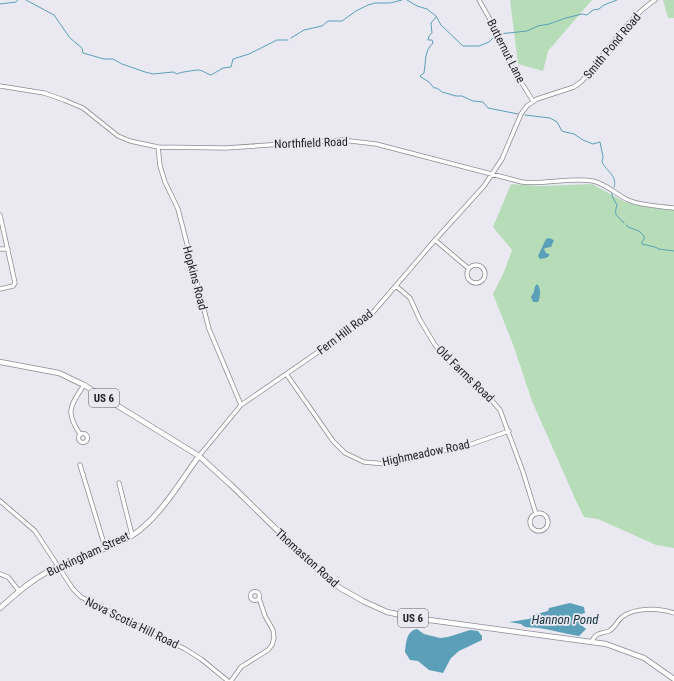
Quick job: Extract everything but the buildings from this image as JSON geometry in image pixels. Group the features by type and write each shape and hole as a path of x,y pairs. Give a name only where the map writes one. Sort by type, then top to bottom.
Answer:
{"main road":[{"name":"Thomaston Road","path":"0,362 59,373 84,385 199,456 316,568 340,588 363,601 387,612 415,618 592,642 622,649 644,658 674,679"},
{"name":"Buckingham Street","path":"0,608 19,591 58,566 132,535 153,519 199,456"}],"street":[{"name":"Butternut Lane","path":"479,0 498,34 511,66 533,101"},
{"name":"Smith Pond Road","path":"533,101 579,84 632,20 655,0"},
{"name":"Northfield Road","path":"0,86 44,94 64,100 84,108 118,136 130,141 158,148 227,148 342,140 376,144 527,182 593,182 602,185 631,201 674,208"},
{"path":"493,174 507,148 521,114 533,101"},
{"name":"Hopkins Road","path":"158,148 160,166 165,182 178,209 209,329 241,405"},
{"name":"Fern Hill Road","path":"199,456 241,405 264,388 287,375 369,317 493,174"},
{"path":"0,215 15,283 13,286 0,289"},
{"path":"435,240 468,268"},
{"path":"0,249 8,249"},
{"path":"475,264 481,266 485,273 483,279 477,282 470,281 467,275 468,268 475,264"},
{"name":"Old Farms Road","path":"396,286 410,298 420,320 435,346 451,363 496,404 509,431 536,514"},
{"name":"Highmeadow Road","path":"287,375 333,441 346,453 364,462 385,464 466,446 509,431"},
{"path":"80,434 71,420 71,410 75,398 84,385"},
{"path":"80,465 105,547"},
{"path":"119,483 132,535"},
{"name":"Nova Scotia Hill Road","path":"0,501 35,531 73,589 81,598 185,649 230,681"},
{"name":"Old Farms Road","path":"536,514 542,514 547,518 547,525 541,531 533,530 530,525 530,519 536,514"},
{"path":"0,574 8,577 19,591"},
{"path":"230,681 242,667 268,650 272,645 274,638 273,630 259,598"},
{"path":"592,642 593,637 610,630 620,618 628,613 654,610 664,610 674,613"}],"green space":[{"path":"510,0 592,0 548,51 543,71 518,64"},
{"path":"663,0 674,0 674,18 668,18"},
{"path":"511,184 540,186 592,184 625,202 644,207 674,210 674,548 656,545 598,519 584,517 577,503 532,401 514,347 493,294 504,272 512,250 493,227"}],"water":[{"path":"549,238 554,240 551,247 544,249 549,256 540,259 538,256 546,239"},
{"path":"537,284 540,290 540,297 538,302 533,302 531,297"},
{"name":"Hannon Pond","path":"570,603 584,607 585,613 581,614 580,624 586,629 579,636 527,627 521,624 509,622 529,619 536,614 548,611 549,608"},
{"path":"417,629 424,634 440,638 470,630 478,631 482,636 482,640 459,651 451,658 443,673 429,670 418,661 410,660 405,652 406,642 409,635 413,630"}],"waterway":[{"path":"0,4 16,2 18,0"},
{"path":"26,0 54,15 70,38 82,48 83,53 104,59 113,59 122,64 153,74 173,72 177,74 199,70 211,75 223,68 231,67 233,59 249,54 277,40 288,40"},
{"path":"291,38 304,30 322,26 328,21 342,21 368,5 375,3 390,3 402,0"},
{"path":"407,0 417,6 427,9 436,16 441,25 463,46 479,46 489,42 496,35"},
{"path":"499,34 527,31 538,26 566,18 582,14 587,15 593,10 599,9 604,5 617,0"},
{"path":"436,17 431,23 432,33 428,40 432,40 433,43 427,53 424,73 420,76 429,82 434,88 437,88 442,92 462,96 473,101 483,102 488,108 518,114"},
{"path":"525,115 550,118 557,122 562,131 574,134 593,144 600,142 603,157 602,162 613,177 615,183 614,187"},
{"path":"612,193 617,205 616,214 624,223"},
{"path":"626,225 639,231 644,236 642,244 659,249 674,251"}]}
